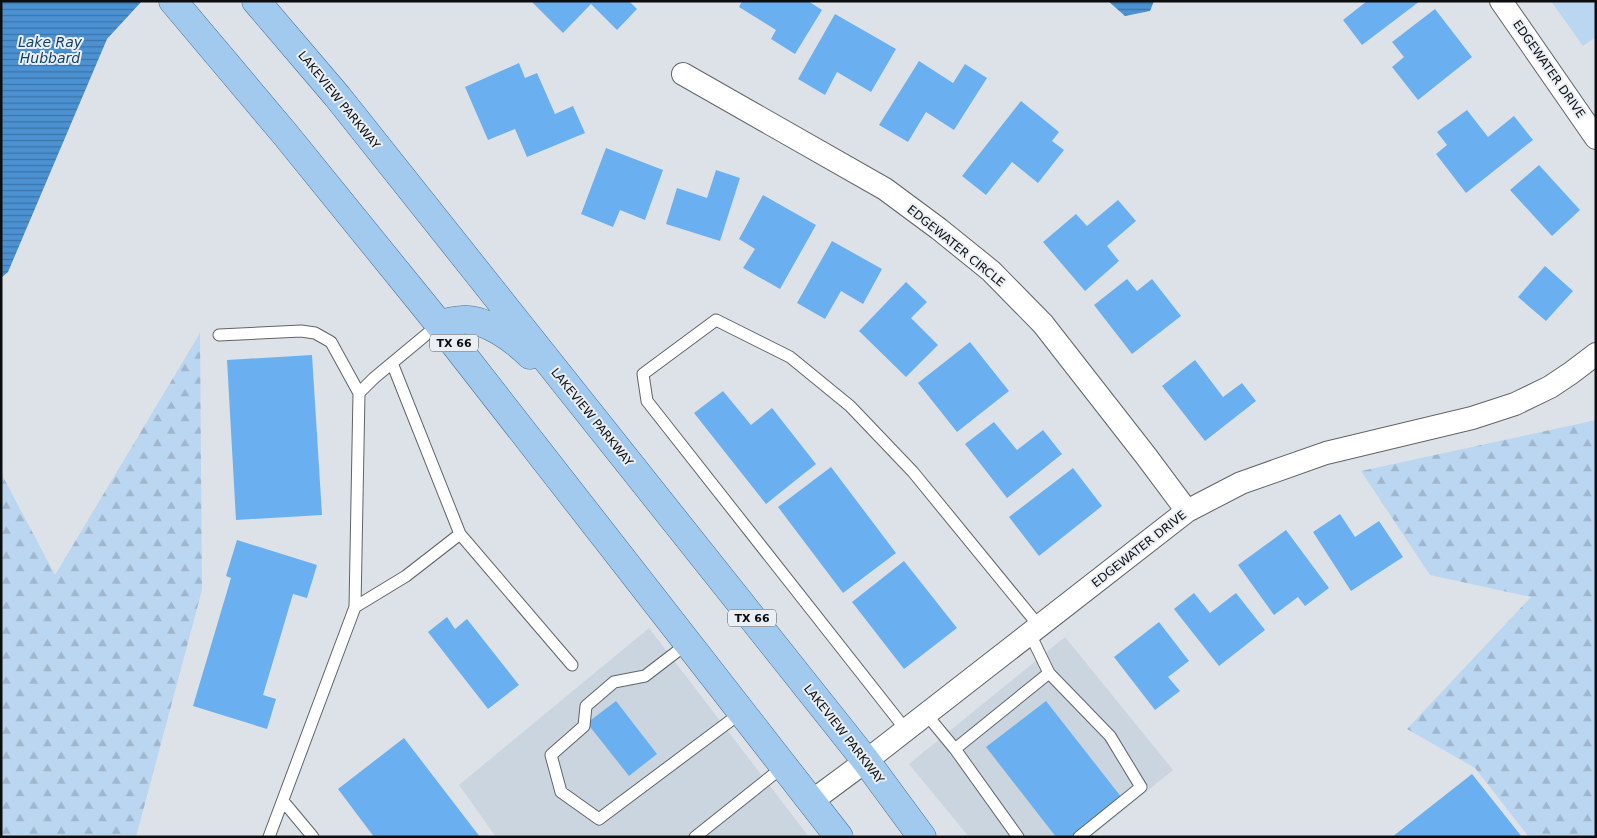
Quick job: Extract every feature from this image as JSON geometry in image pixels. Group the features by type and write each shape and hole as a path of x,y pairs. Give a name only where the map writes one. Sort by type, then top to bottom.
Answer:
{"main road":[{"name":"LAKEVIEW PARKWAY","path":"256,1 337,96 866,761 922,837"},
{"name":"TX 66","path":"179,8 285,134 439,324 812,801 830,834"},
{"path":"439,324 464,320 490,325 524,350 604,432"}],"street":[{"name":"EDGEWATER DRIVE","path":"1501,1 1596,138"},
{"name":"EDGEWATER CIRCLE","path":"684,74 885,189 991,271 1043,324 1187,511"},
{"name":"EDGEWATER DRIVE","path":"812,801 1187,511 1241,482 1326,453 1472,418 1516,404 1571,374 1596,354"}],"lane":[{"path":"906,730 646,401 643,374 716,320 790,357 850,406 913,472 1034,630 1049,672 1110,736 1141,787 1078,837"},
{"path":"359,393 374,378 439,324"},
{"path":"219,335 301,331 315,333 331,342 359,393 355,607 269,837"},
{"path":"392,363 460,534 572,665"},
{"path":"355,607 406,576 460,534"},
{"path":"688,643 645,676 614,682 586,706 584,726 551,755 561,792 599,819 742,712"},
{"path":"955,749 1049,672"},
{"path":"926,714 955,749 1018,837"},
{"path":"697,835 784,766"},
{"path":"283,801 313,837"}],"shaded area":[{"path":"649,628 809,837 496,837 459,785"},
{"path":"1065,637 1173,770 1091,837 969,837 909,764"}],"green space":[{"path":"1551,1 1596,1 1596,37 1583,46"},
{"path":"200,333 202,590 136,837 1,837 1,473 55,575"},
{"path":"1596,420 1596,837 1529,837 1475,768 1407,729 1531,597 1430,575 1361,471"}],"water":[{"name":"Lake Ray Hubbard","path":"1,1 142,1 107,39 8,272 1,278"},
{"path":"1108,1 1154,1 1150,11 1125,16"}],"building":[{"path":"531,1 629,1 637,9 617,30 591,4 563,33"},
{"path":"742,1 808,1 822,10 795,54 771,39 776,30 739,7"},
{"path":"1367,1 1420,1 1362,45 1343,20"},
{"path":"1435,9 1472,57 1418,100 1392,67 1404,57 1392,42"},
{"path":"835,14 896,49 871,92 837,72 825,95 798,79"},
{"path":"919,61 953,83 965,64 987,78 954,130 926,112 908,142 879,125"},
{"path":"519,63 525,78 537,73 555,114 573,106 585,133 527,157 515,129 488,140 465,87"},
{"path":"1021,101 1059,132 1052,141 1064,150 1038,183 1012,162 986,195 962,176"},
{"path":"1467,110 1488,137 1514,116 1533,140 1466,193 1436,154 1447,145 1437,132"},
{"path":"606,148 663,170 645,220 620,210 613,227 581,214"},
{"path":"1539,165 1580,210 1552,236 1510,190"},
{"path":"716,170 740,178 720,241 666,224 677,188 707,198"},
{"path":"763,195 816,225 780,289 743,268 755,249 739,239"},
{"path":"1118,200 1136,221 1107,246 1119,261 1085,291 1043,242 1076,214 1087,226"},
{"path":"832,241 882,269 863,304 841,291 825,319 797,303"},
{"path":"1545,266 1573,291 1546,321 1518,297"},
{"path":"1127,279 1137,291 1152,279 1181,316 1132,354 1094,305"},
{"path":"906,282 927,302 911,318 938,345 906,377 859,331"},
{"path":"970,342 1009,391 957,432 918,383"},
{"path":"312,355 322,515 236,520 227,360"},
{"path":"1195,360 1223,397 1242,383 1256,401 1205,441 1162,386"},
{"path":"723,391 751,425 772,408 816,464 766,504 694,413"},
{"path":"994,422 1017,450 1043,430 1062,454 1007,498 965,444"},
{"path":"831,467 896,553 843,593 778,507"},
{"path":"1073,468 1102,506 1039,556 1009,517"},
{"path":"1340,514 1355,537 1379,521 1403,557 1351,591 1313,532"},
{"path":"1286,530 1329,588 1305,606 1298,597 1274,615 1238,565"},
{"path":"237,540 317,565 307,598 293,594 263,695 276,699 267,729 193,706 231,578 226,576"},
{"path":"904,561 957,628 904,669 852,602"},
{"path":"1194,593 1210,613 1236,593 1265,630 1219,666 1174,609"},
{"path":"447,617 455,629 467,619 519,685 488,709 428,632"},
{"path":"1159,622 1189,661 1168,677 1180,691 1155,710 1114,657"},
{"path":"616,701 657,754 629,776 587,723"},
{"path":"1046,701 1122,798 1071,837 1056,837 986,747"},
{"path":"404,738 480,837 374,837 338,789"},
{"path":"1472,774 1522,837 1392,837"}]}
